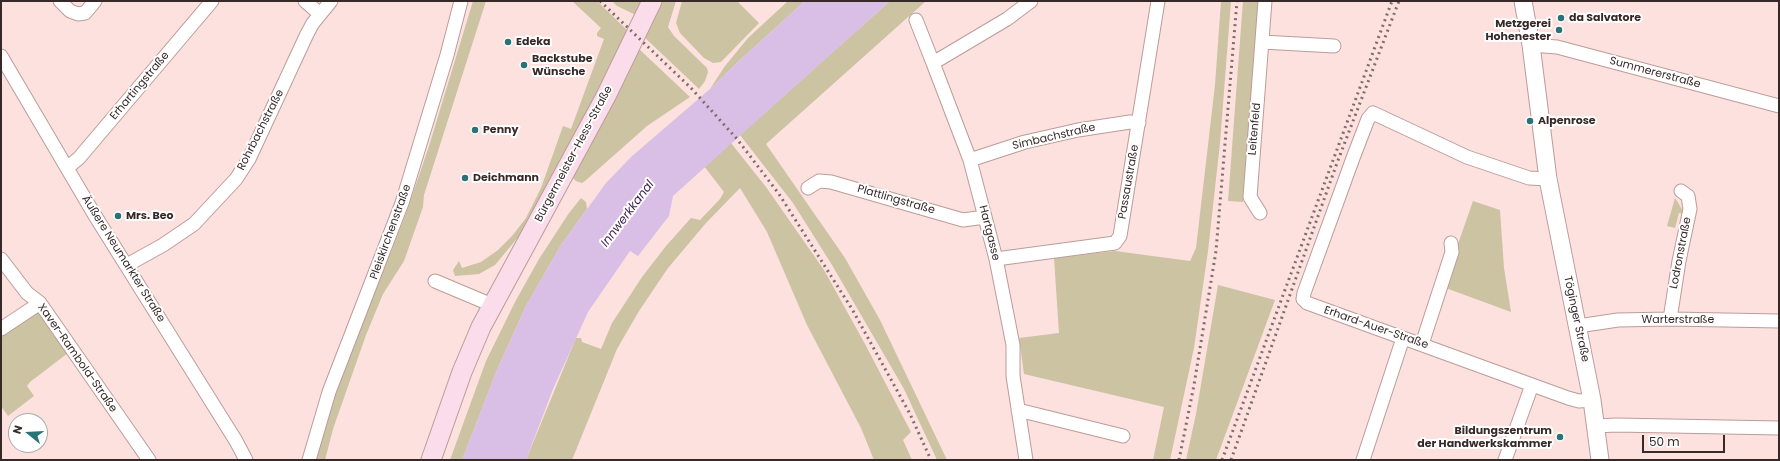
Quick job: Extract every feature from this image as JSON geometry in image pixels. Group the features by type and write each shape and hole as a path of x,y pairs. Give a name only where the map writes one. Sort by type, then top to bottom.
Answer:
{"main road":[{"name":"Bürgermeister-Hess-Straße","path":"431,460 462,372 492,305 606,96 652,1"}],"street":[{"path":"60,1 70,11 78,14 85,13 95,1"},
{"name":"Erhartingstraße","path":"67,168 79,158 212,1"},
{"path":"305,1 320,14"},
{"name":"Rohrbachstraße","path":"127,265 163,245 194,224 236,179 249,159 305,39 320,14 332,1"},
{"name":"Pleiskirchenstraße","path":"309,460 329,392 402,204 447,55 461,1"},
{"path":"933,63 1007,19 1031,1"},
{"name":"Passaustraße","path":"996,259 1115,243 1120,236 1140,123 1158,1"},
{"name":"Leitenfeld","path":"1260,213 1250,197 1265,1"},
{"name":"Töginger Straße","path":"1523,1 1531,45 1548,179 1592,400 1600,460"},
{"name":"Hartgasse","path":"916,20 970,160 996,259 1013,345 1013,376 1026,460"},
{"path":"1262,42 1334,46"},
{"name":"Summererstraße","path":"1531,45 1557,47 1779,106"},
{"name":"Äußere Neumarkter Straße","path":"1,56 67,168 236,441 246,460"},
{"name":"Erhard-Auer-Straße","path":"1548,179 1529,178 1467,156 1373,113 1368,119 1303,299 1307,303 1568,398 1579,401 1592,400"},
{"name":"Simbachstraße","path":"970,160 1025,142 1078,130 1130,122 1140,123"},
{"name":"Plattlingstraße","path":"808,188 819,181 831,182 963,220 985,218"},
{"name":"Lodronstraße","path":"1670,319 1676,276 1690,208 1688,196 1682,191"},
{"path":"1422,344 1452,252 1451,243"},
{"name":"Xaver-Rambold-Straße","path":"1,259 27,293 40,304 149,460"},
{"path":"435,281 492,305"},
{"path":"1,329 40,304"},
{"name":"Warterstraße","path":"1578,326 1618,320 1670,319 1779,321"},
{"path":"1363,460 1403,338"},
{"path":"1505,460 1532,384"},
{"path":"1018,410 1123,436"},
{"path":"1596,426 1616,425 1779,428"}],"shaded area":[{"path":"473,1 486,1 424,195 423,207 404,261 383,294 366,335 333,429 325,460 316,460 336,391 406,214 429,146"},
{"path":"572,1 597,1 630,33 529,224 495,265 479,274 455,276 453,270 459,261 462,268 481,262 498,250 512,236 526,218 541,188 563,126 571,129 604,39 597,36 597,33 601,28"},
{"path":"612,1 644,1 636,15 617,6"},
{"path":"658,1 676,1 668,27 674,36 707,68 708,72 705,81 699,89 642,35"},
{"path":"682,1 737,1 759,23 721,62 713,63 704,58 680,33 676,23"},
{"path":"788,1 805,1 710,89 725,66 748,38"},
{"path":"890,1 926,1 766,144 845,258 880,320 947,460 937,460 904,389 832,265 793,203 740,135"},
{"path":"1221,1 1231,1 1220,143 1208,251 1194,348 1170,460 1153,460 1164,407 1024,374 1019,338 1059,333 1054,258 1115,251 1190,261 1196,248 1215,85"},
{"path":"1243,1 1258,1 1253,87 1243,202 1228,201"},
{"path":"638,48 690,97 647,126 585,181 582,183 576,181 573,178 573,172"},
{"path":"731,143 766,187 824,270 911,432 903,440 912,460 874,460 861,428 807,325 767,232 740,188 706,223 668,268 639,311 617,349 572,460 526,460 576,338 581,338 582,342 601,349 612,323 642,277 666,246 691,218 700,220 720,199 724,192 704,166"},
{"path":"581,198 586,202 587,209 561,245 526,306 497,370 462,460 450,460 486,361 515,302 539,259 569,213"},
{"path":"1675,198 1685,214 1679,213 1675,228 1667,226"},
{"path":"1473,201 1500,210 1504,268 1511,312 1443,287"},
{"path":"1218,285 1275,300 1216,460 1186,460 1196,414"},
{"path":"38,311 46,319 68,353 30,382 27,386 34,396 12,413 8,413 8,416 1,406 1,336 33,312"}],"water":[{"name":"Innwerkkanal","path":"805,1 890,1 673,196 669,216 638,256 630,251 588,312 553,389 526,460 462,460 497,370 526,306 561,245 606,183 631,157 710,89"}],"railway":[{"path":"600,1 691,88 737,139 779,194 852,309 910,414 931,460"},
{"path":"1179,460 1194,385 1216,251 1237,1"},
{"path":"1222,460 1392,1"},
{"path":"1231,460 1337,163 1399,1"}],"place":[{"name":"da Salvatore","path":"1561,18"},
{"name":"Metzgerei Hohenester","path":"1559,30"},
{"name":"Edeka","path":"508,42"},
{"name":"Backstube Wünsche","path":"524,65"},
{"name":"Alpenrose","path":"1530,121"},
{"name":"Penny","path":"475,130"},
{"name":"Deichmann","path":"465,178"},
{"name":"Mrs. Beo","path":"118,216"},
{"name":"Bildungszentrum der Handwerkskammer","path":"1560,437"}]}
